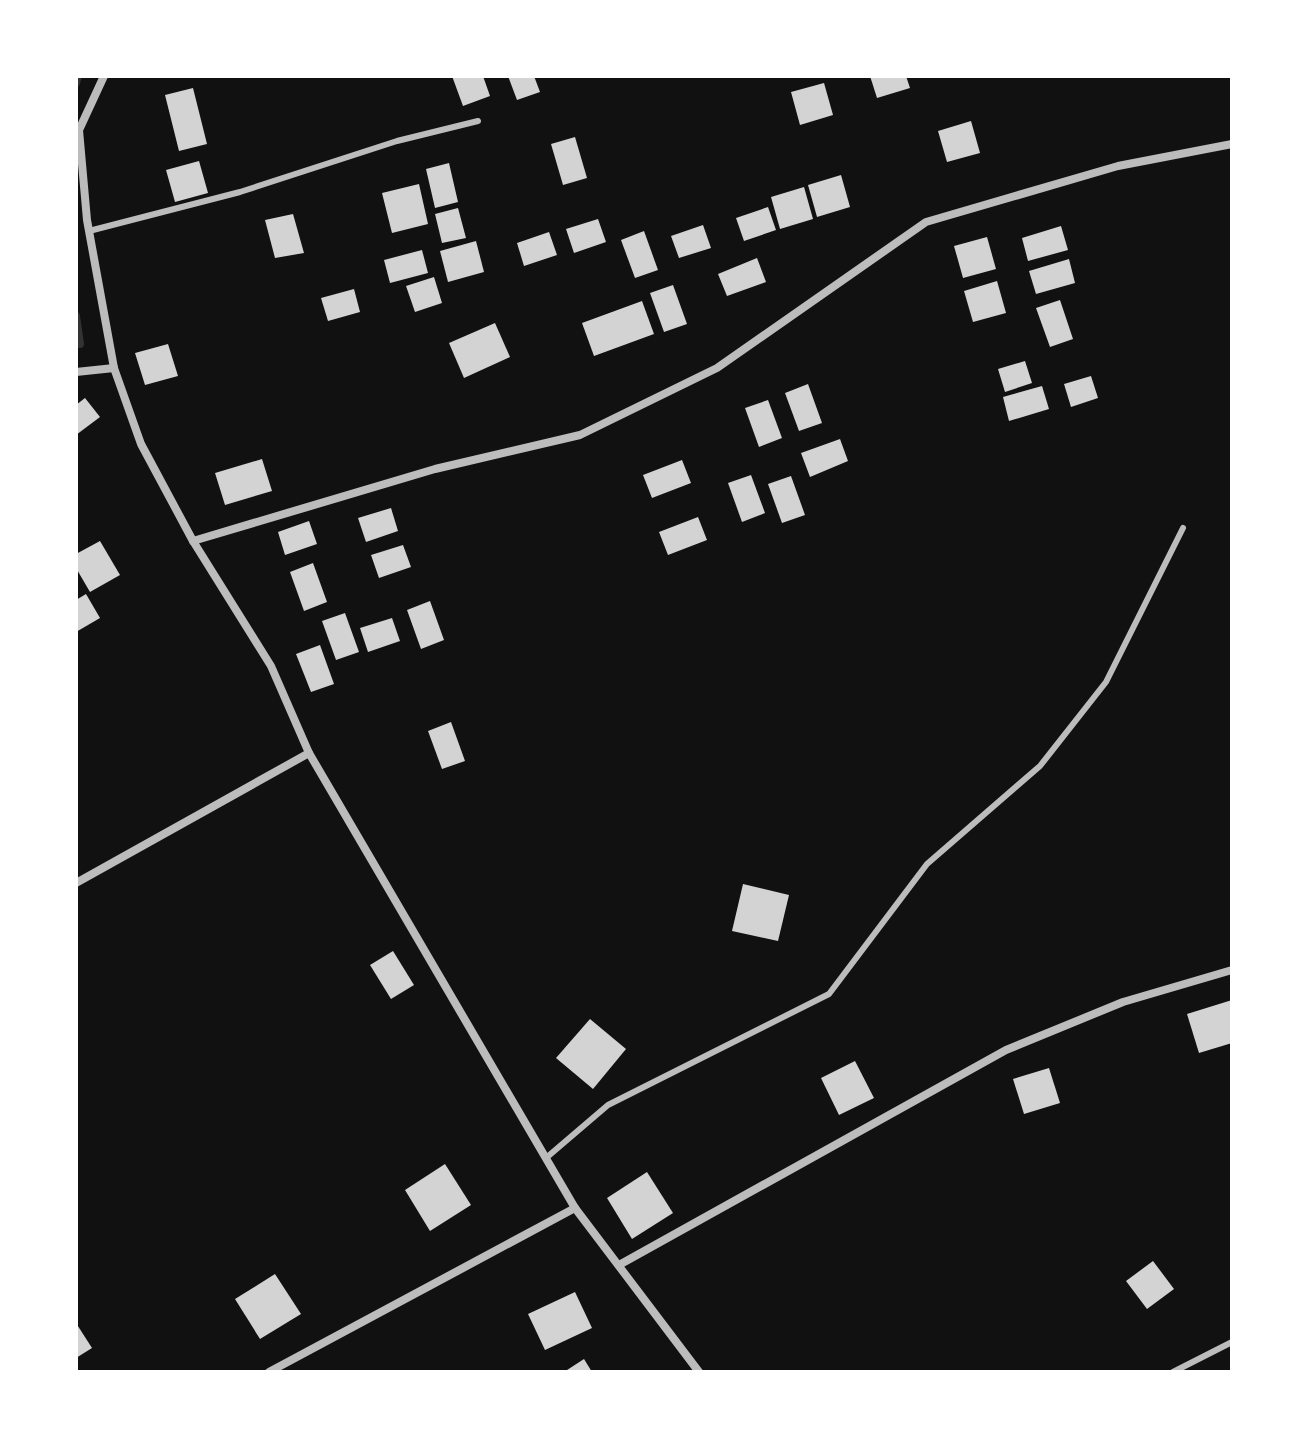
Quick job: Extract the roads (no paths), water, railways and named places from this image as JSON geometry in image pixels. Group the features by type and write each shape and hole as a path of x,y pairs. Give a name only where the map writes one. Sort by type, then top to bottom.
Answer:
{"street":[{"path":"104,76 77,130 89,231 114,368 141,444 193,541 271,666 309,753 575,1208 699,1372"},
{"path":"193,541 435,469 580,435 717,368 926,222 1118,166 1232,144"},
{"path":"76,372 114,368"},
{"path":"76,883 309,753"},
{"path":"619,1265 1006,1050 1123,1002 1232,970"},
{"path":"269,1372 575,1208"}],"lane":[{"path":"89,231 240,192 397,141 478,121"},
{"path":"546,1158 608,1105 829,994 927,864 1040,766 1106,682 1183,528"},
{"path":"1173,1372 1232,1342"}],"waterway":[{"path":"76,83 78,76"},
{"path":"76,316 80,344"}]}
